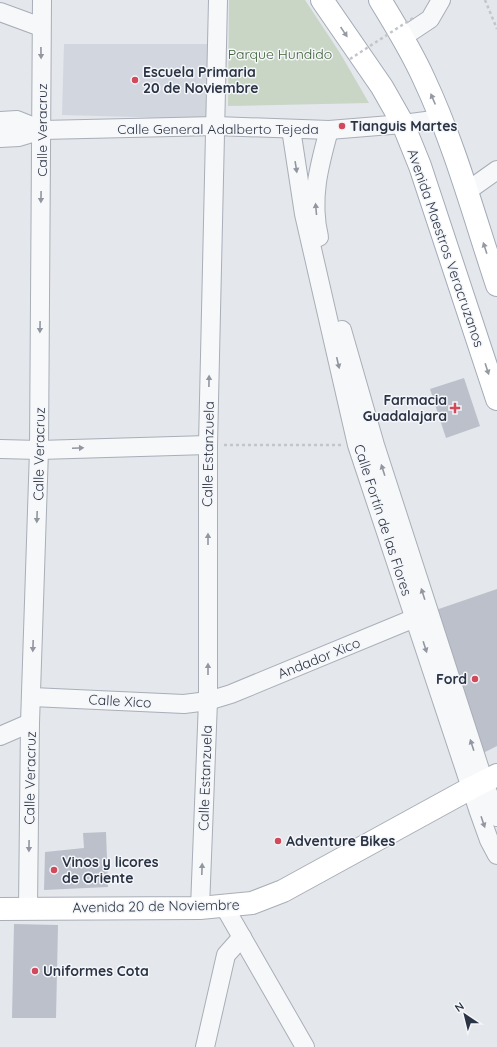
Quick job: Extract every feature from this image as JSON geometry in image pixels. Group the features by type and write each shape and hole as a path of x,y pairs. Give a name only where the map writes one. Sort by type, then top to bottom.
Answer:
{"main road":[{"name":"Avenida Maestros Veracruzanos","path":"322,0 382,87 403,124 420,166 497,399"},
{"path":"380,0 403,38 424,79 441,119 497,285"},
{"name":"Avenida 20 de Noviembre","path":"0,908 200,908 252,903 283,891 484,781"}],"street":[{"name":"Calle Veracruz","path":"28,908 30,723 39,450 42,0"},
{"name":"Calle Estanzuela","path":"200,908 208,701 208,445 218,0"},
{"path":"403,38 430,19 441,0"},
{"path":"0,12 41,27"},
{"name":"Calle General Adalberto Tejeda","path":"0,138 19,137 42,130 216,126 329,130 403,124 441,119"},
{"name":"Calle General Adalberto Tejeda","path":"0,121 17,120 42,130"},
{"name":"Calle Fortín de las Flores","path":"291,129 304,214 357,445 484,781"},
{"name":"Calle Fortín de las Flores","path":"329,130 318,171 315,197 318,233 339,320 422,615"},
{"path":"466,192 497,170"},
{"path":"0,449 39,450 208,445"},
{"name":"Andador Xico","path":"208,701 231,694 422,615"},
{"name":"Calle Xico","path":"32,697 184,704 208,701"},
{"path":"0,736 30,723"},
{"path":"484,781 497,817"},
{"path":"484,781 494,844"},
{"path":"224,906 305,1047"},
{"path":"205,1047 226,955 242,937"}],"path":[{"path":"485,0 497,29"},
{"path":"350,59 413,18"},
{"path":"208,445 357,445"}],"shaded area":[{"name":"Escuela Primaria 20 de Noviembre","path":"64,44 209,44 207,119 62,115"}],"green space":[{"name":"Parque Hundido","path":"229,0 305,0 340,53 369,103 228,106"}],"building":[{"name":"Farmacia Guadalajara","path":"464,378 480,426 446,438 430,389"},
{"name":"Ford","path":"497,589 497,746 477,756 430,612"},
{"path":"106,832 108,887 44,890 45,852 84,848 83,833"},
{"name":"Uniformes Cota","path":"14,924 58,925 56,1018 12,1018"}],"place":[{"name":"Escuela Primaria 20 de Noviembre","path":"135,80"},
{"name":"Tianguis Martes","path":"342,126"},
{"name":"Farmacia Guadalajara","path":"455,408"},
{"name":"Ford","path":"475,679"},
{"name":"Adventure Bikes","path":"278,841"},
{"name":"Vinos y licores de Oriente","path":"54,870"},
{"name":"Uniformes Cota","path":"35,971"}]}
